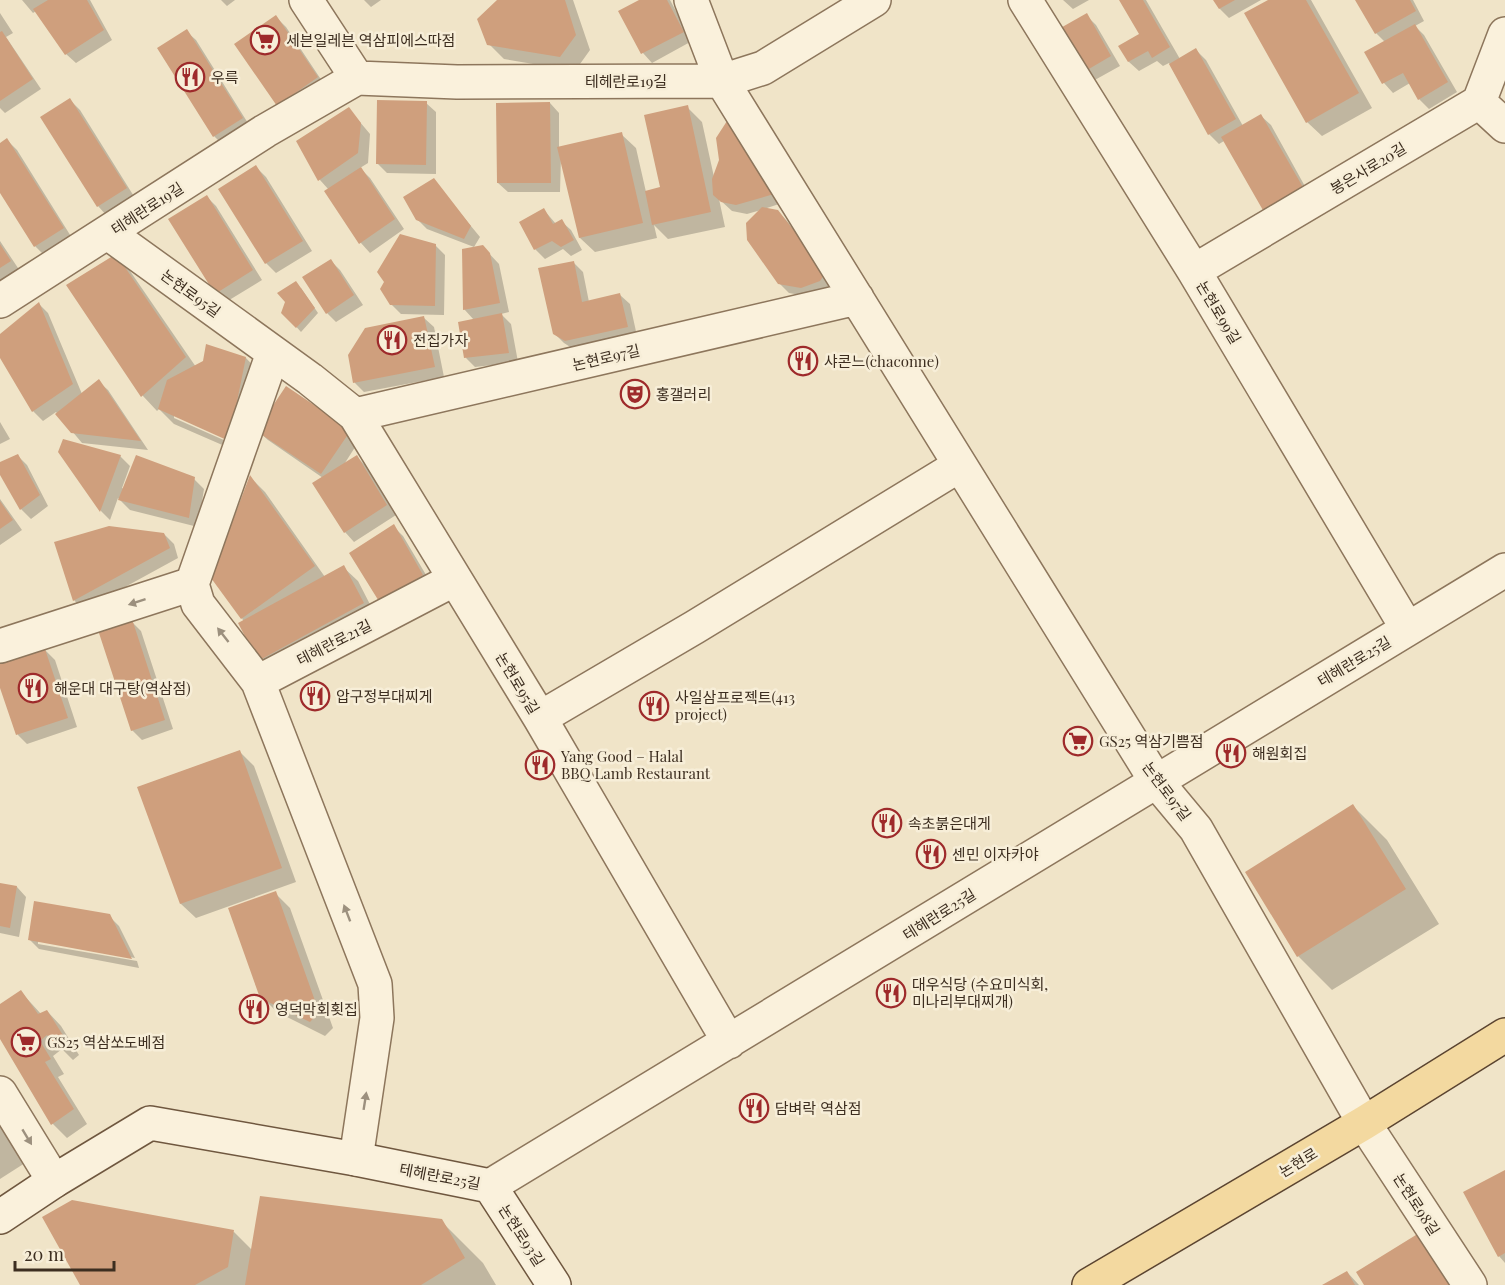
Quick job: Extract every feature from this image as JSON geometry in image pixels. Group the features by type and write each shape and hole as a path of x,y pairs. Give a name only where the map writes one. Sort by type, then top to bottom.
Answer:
{"main road":[{"name":"논현로","path":"1089,1285 1364,1123 1505,1035"}],"street":[{"path":"306,0 357,78"},
{"name":"논현로97길","path":"691,0 722,81 1156,781 1196,829 1364,1123"},
{"name":"테헤란로19길","path":"0,302 265,131 357,78 457,82 722,81 763,68 874,0"},
{"name":"논현로99길","path":"1025,0 1194,271 1407,628"},
{"path":"1505,34 1479,102 1505,126"},
{"name":"봉은사로20길","path":"1194,271 1479,102"},
{"name":"논현로95길","path":"108,233 356,415 540,718 729,1042"},
{"name":"논현로97길","path":"356,415 857,298"},
{"path":"273,353 192,584 198,604 258,682 375,984 377,1018 356,1159"},
{"path":"540,718 960,465"},
{"name":"테헤란로25길","path":"0,1217 54,1181 150,1123 356,1159 490,1186 1505,570"},
{"name":"테헤란로21길","path":"258,682 455,579"},
{"path":"0,646 192,584"},
{"path":"0,1093 54,1181"},
{"name":"논현로98길","path":"1364,1123 1470,1285"},
{"name":"논현로93길","path":"490,1186 554,1285"}],"building":[{"path":"48,0 87,0 104,30 65,55 33,9"},
{"path":"497,0 565,0 576,35 560,57 487,45 477,19"},
{"path":"639,0 667,0 684,32 641,54 618,11"},
{"path":"1119,0 1143,0 1170,47 1152,58 1148,51 1128,62 1118,46 1139,34"},
{"path":"1213,0 1235,0 1219,9"},
{"path":"1268,0 1306,0 1359,93 1306,123 1244,13"},
{"path":"1355,0 1410,0 1416,11 1375,34"},
{"path":"1087,13 1111,56 1082,73 1057,30"},
{"path":"276,15 318,77 277,106 234,44"},
{"path":"1415,24 1448,82 1418,100 1403,73 1382,84 1364,52"},
{"path":"187,29 243,118 213,137 157,48"},
{"path":"2,31 33,79 0,101 0,32"},
{"path":"1196,48 1236,119 1208,135 1169,64"},
{"path":"70,98 127,188 97,207 40,117"},
{"path":"377,100 427,101 426,165 376,164"},
{"path":"550,102 551,183 497,183 496,103"},
{"path":"688,105 711,212 652,225 645,191 660,187 644,115"},
{"path":"349,107 361,123 358,153 318,181 296,141"},
{"path":"1261,114 1304,189 1264,212 1221,137"},
{"path":"727,121 774,194 736,205 721,202 713,195 712,179 719,160 716,138"},
{"path":"622,132 643,223 579,238 557,147"},
{"path":"7,138 64,228 34,247 0,193 0,143"},
{"path":"256,165 303,241 265,264 218,189"},
{"path":"361,167 395,219 359,244 324,191"},
{"path":"434,178 471,226 464,239 416,220 403,197"},
{"path":"207,195 253,270 215,294 168,219"},
{"path":"762,207 778,210 826,272 820,281 801,288 778,284 747,240 746,223"},
{"path":"544,208 553,224 562,219 574,240 561,247 552,241 534,250 519,222"},
{"path":"400,234 436,244 435,306 390,305 380,289 384,282 377,272"},
{"path":"0,244 11,261 0,268"},
{"path":"483,245 490,253 500,303 463,310 462,249"},
{"path":"116,254 186,357 141,397 66,285"},
{"path":"331,259 354,295 326,314 302,277"},
{"path":"574,261 582,302 620,293 628,327 565,341 553,334 538,268"},
{"path":"296,281 315,308 296,328 281,313 285,302 277,293"},
{"path":"39,302 73,384 32,412 0,358 0,334"},
{"path":"502,313 509,353 464,358 458,322"},
{"path":"424,316 435,367 353,383 348,355 365,328"},
{"path":"206,344 246,357 229,441 158,409 167,380 203,361"},
{"path":"99,379 141,441 71,433 55,414"},
{"path":"286,386 351,430 321,474 256,431"},
{"path":"63,439 121,455 100,512 58,452"},
{"path":"18,454 40,495 20,510 0,475 0,462"},
{"path":"136,455 195,477 189,518 118,500"},
{"path":"357,455 387,505 344,533 312,483"},
{"path":"250,475 315,566 241,619 211,578"},
{"path":"0,501 13,520 0,529"},
{"path":"394,524 423,575 380,603 349,553"},
{"path":"109,526 164,533 170,548 73,601 54,542"},
{"path":"344,565 364,603 258,661 238,623"},
{"path":"132,619 165,720 131,731 98,630"},
{"path":"45,649 68,718 16,735 0,688 0,664"},
{"path":"240,750 282,868 180,904 137,787"},
{"path":"1353,804 1406,889 1297,957 1245,872"},
{"path":"0,883 17,886 10,928 0,926"},
{"path":"276,891 319,1012 310,1022 260,998 228,908"},
{"path":"34,901 110,914 132,959 28,940"},
{"path":"21,990 38,1014 47,1010 66,1040 57,1046 47,1035 40,1041 51,1059 45,1062 74,1109 51,1125 0,1039 0,1004"},
{"path":"1505,1170 1505,1253 1498,1257 1463,1192"},
{"path":"260,1196 442,1219 465,1258 421,1285 245,1285"},
{"path":"72,1200 234,1230 228,1267 195,1285 80,1285 42,1217"},
{"path":"1424,1230 1456,1285 1364,1285 1356,1272"},
{"path":"1347,1271 1355,1285 1322,1285"}],"place":[{"name":"세븐일레븐 역삼피에스따점","path":"265,40"},
{"name":"우륵","path":"190,77"},
{"name":"전집가자","path":"392,340"},
{"name":"샤콘느(chaconne)","path":"803,361"},
{"name":"홍갤러리","path":"635,394"},
{"name":"해운대 대구탕(역삼점)","path":"33,688"},
{"name":"압구정부대찌게","path":"315,696"},
{"name":"사일삼프로젝트(413 project)","path":"654,706"},
{"name":"GS25 역삼기쁨점","path":"1078,741"},
{"name":"해원회집","path":"1231,753"},
{"name":"Yang Good – Halal BBQ Lamb Restaurant","path":"540,765"},
{"name":"속초붉은대게","path":"887,823"},
{"name":"센민 이자카야","path":"931,854"},
{"name":"대우식당 (수요미식회, 미나리부대찌개)","path":"891,993"},
{"name":"영덕막회횟집","path":"254,1009"},
{"name":"GS25 역삼쏘도베점","path":"26,1042"},
{"name":"담벼락 역삼점","path":"754,1108"}]}
